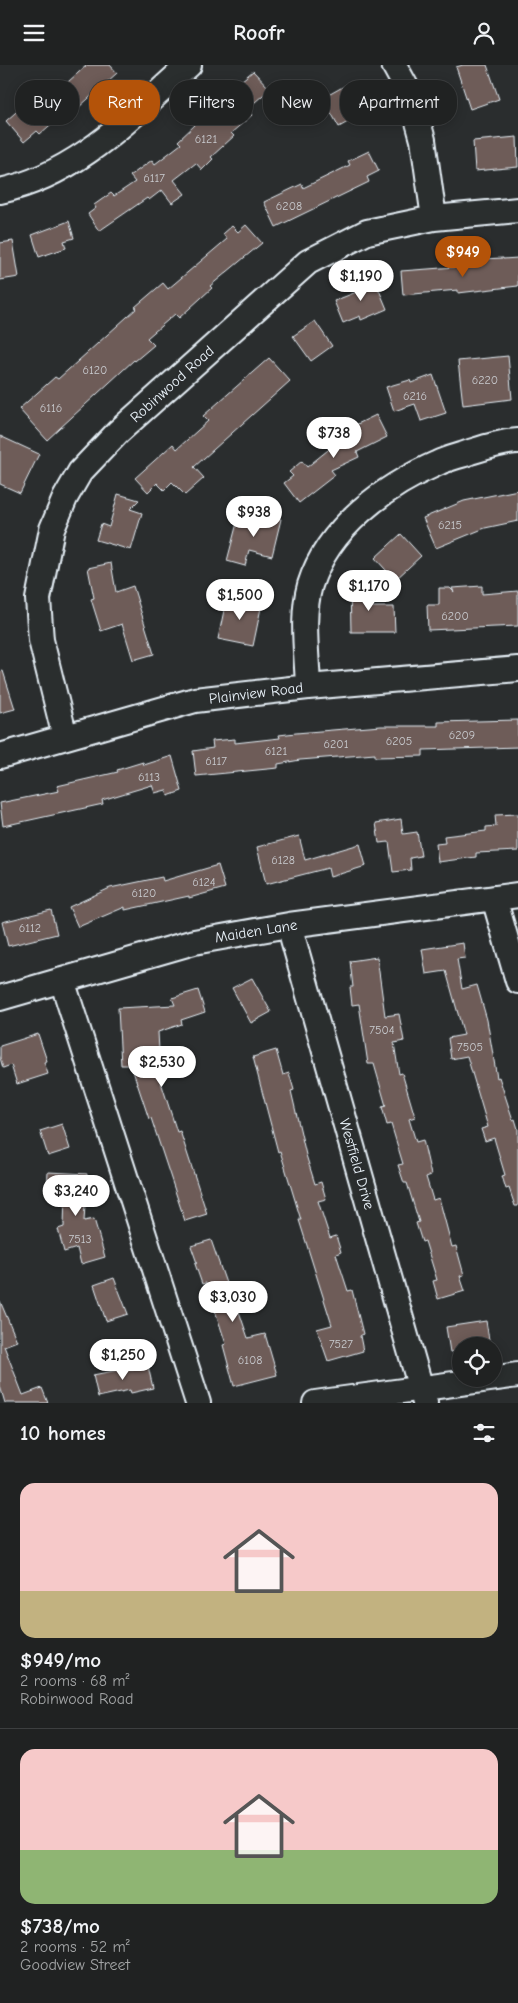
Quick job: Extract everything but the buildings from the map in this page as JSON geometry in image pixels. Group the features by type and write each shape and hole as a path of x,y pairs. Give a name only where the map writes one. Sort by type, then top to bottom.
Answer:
{"street":[{"path":"0,191 23,186 59,170 96,148 189,65"},
{"path":"394,65 411,96 424,140 434,218"},
{"name":"Robinwood Road","path":"65,737 41,640 38,599 52,529 65,498 80,473 118,432 308,263 367,232 434,218 518,211"},
{"path":"308,687 305,616 310,585 321,559 342,528 388,490 438,462 502,442 518,441"},
{"name":"Plainview Road","path":"0,756 195,700 308,687 518,669"},
{"name":"Maiden Lane","path":"0,998 194,942 289,925 518,895"},
{"path":"494,898 518,981"},
{"name":"Westfield Drive","path":"289,925 422,1396"},
{"path":"62,980 198,1403"},
{"path":"315,1403 422,1396 518,1375"}]}
